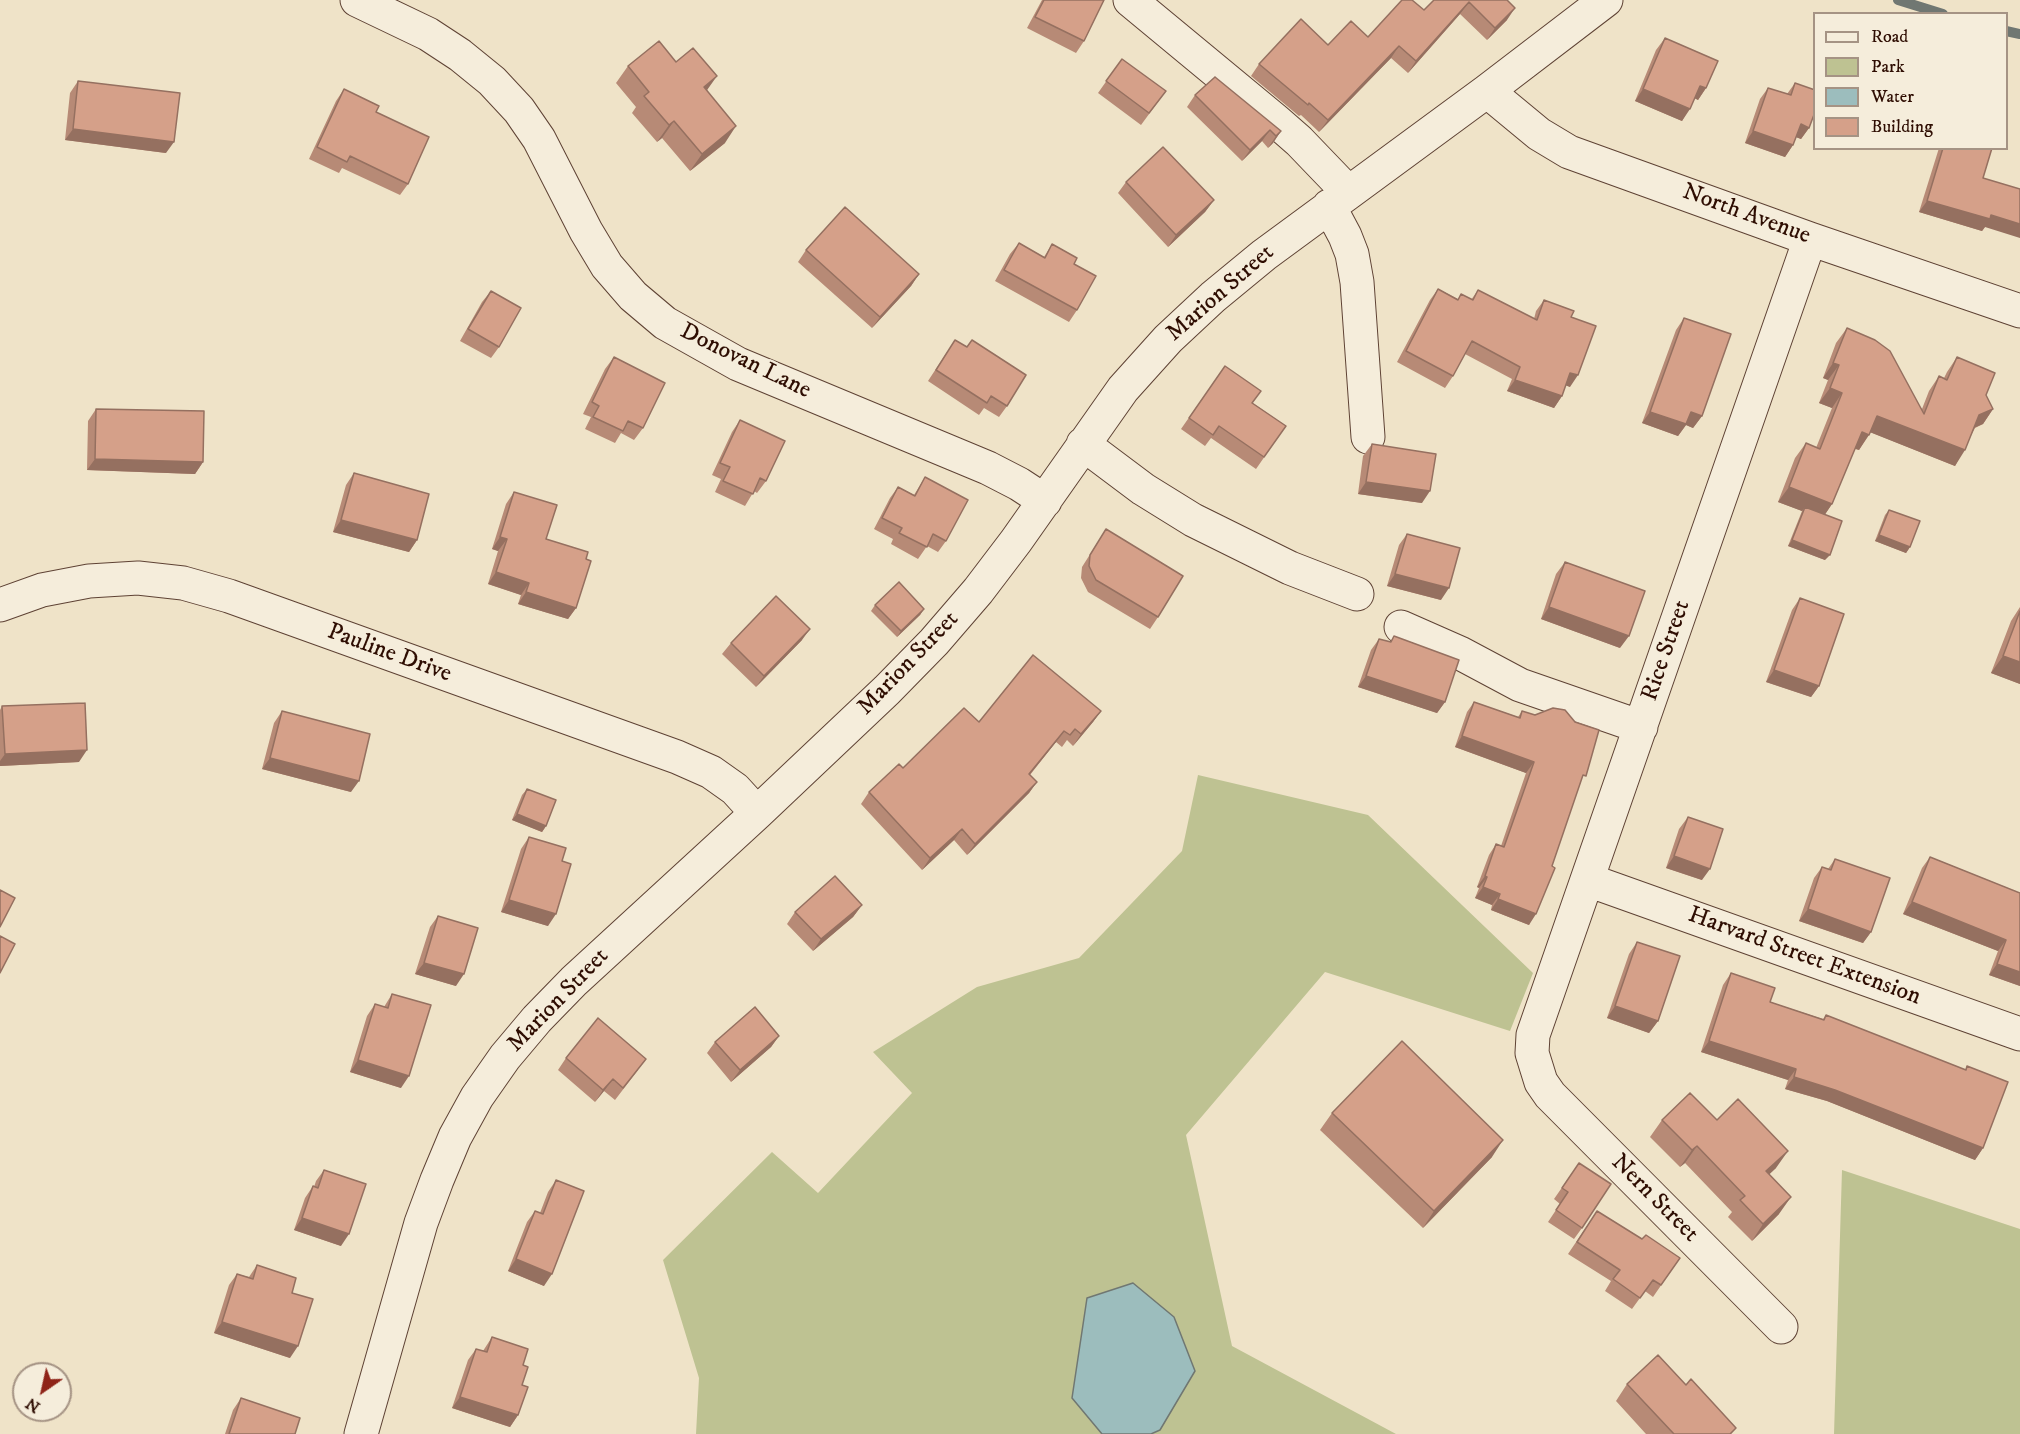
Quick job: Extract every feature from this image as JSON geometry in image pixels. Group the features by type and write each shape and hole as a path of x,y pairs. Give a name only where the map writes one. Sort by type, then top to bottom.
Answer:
{"street":[{"name":"Donovan Lane","path":"357,0 428,34 460,55 492,81 519,110 539,139 586,231 607,266 633,296 665,323 738,364 988,468 1045,501"},
{"path":"1130,0 1275,120 1306,149 1338,199 1357,282 1368,437"},
{"name":"Marion Street","path":"361,1434 421,1223 455,1137 477,1097 537,1019 574,981 887,690 934,642 978,591 1045,501 1123,389 1168,339 1230,283 1338,199 1487,91 1606,0"},
{"name":"North Avenue","path":"1487,91 1539,134 1569,152 1810,239 2020,311"},
{"name":"Rice Street","path":"1534,1065 1533,1035 1810,239"},
{"path":"1083,444 1143,489 1194,520 1290,568 1357,594"},
{"name":"Pauline Drive","path":"0,605 42,591 89,581 138,578 183,583 229,596 677,757 711,772 735,789 757,813"},
{"path":"1401,627 1460,652 1520,685 1641,727"},
{"name":"Harvard Street Extension","path":"1588,880 2020,1034"},
{"name":"Nern Street","path":"1534,1065 1541,1082 1550,1095 1781,1327"}],"green space":[{"path":"1198,775 1368,815 1533,973 1510,1031 1325,972 1186,1135 1232,1346 1396,1434 696,1434 699,1378 663,1260 772,1152 818,1193 912,1093 873,1052 977,987 1079,958 1182,851"},
{"path":"1842,1170 2020,1229 2020,1434 1834,1434"}],"water":[{"path":"1133,1283 1174,1317 1195,1371 1160,1430 1151,1434 1102,1434 1072,1398 1087,1298"}],"building":[{"path":"1044,0 1104,0 1084,41 1035,17"},
{"path":"1402,0 1412,0 1424,10 1434,0 1507,0 1515,8 1495,28 1469,2 1416,61 1399,46 1328,120 1259,64 1301,19 1328,45 1351,21 1368,37"},
{"path":"1665,38 1718,61 1706,88 1700,86 1690,109 1643,89"},
{"path":"659,41 676,62 693,48 717,76 704,87 736,126 702,154 674,121 669,125 644,96 649,92 628,66"},
{"path":"1122,59 1166,91 1149,113 1106,81"},
{"path":"1215,77 1281,131 1276,136 1270,130 1250,150 1195,95"},
{"path":"78,81 180,93 174,142 73,129"},
{"path":"1795,83 1813,89 1813,117 1809,128 1801,124 1793,145 1753,131 1768,88 1791,95"},
{"path":"344,89 379,106 376,112 429,137 408,184 350,156 347,162 317,147"},
{"path":"1163,147 1214,200 1176,235 1126,182"},
{"path":"1942,150 1991,150 1983,178 2020,189 2020,224 1991,215 1990,219 1927,201"},
{"path":"845,207 919,274 880,317 806,250"},
{"path":"1019,243 1045,258 1052,244 1077,258 1074,264 1096,276 1077,310 1004,270"},
{"path":"1438,289 1458,300 1461,294 1473,300 1478,290 1537,320 1544,300 1574,311 1571,317 1596,326 1578,375 1570,373 1562,396 1515,380 1520,367 1472,341 1453,376 1406,351"},
{"path":"491,291 521,308 499,347 468,329"},
{"path":"1684,318 1731,334 1702,416 1691,412 1686,424 1650,412"},
{"path":"1847,328 1875,340 1890,351 1924,414 1939,376 1947,380 1957,357 1995,373 1986,395 1993,409 1979,415 1965,450 1877,416 1869,435 1862,432 1832,504 1789,487 1806,443 1820,449 1842,393 1830,388 1839,365 1833,363"},
{"path":"955,340 967,347 972,340 1026,375 1007,406 991,396 987,403 936,370"},
{"path":"614,357 665,383 643,428 628,421 623,431 593,417 599,406 592,402"},
{"path":"1225,366 1261,391 1252,403 1286,426 1264,457 1219,426 1213,435 1189,418"},
{"path":"96,409 204,411 203,462 95,459"},
{"path":"740,420 785,441 766,481 760,478 753,494 723,481 730,467 720,463"},
{"path":"1372,444 1436,454 1430,491 1366,482"},
{"path":"354,473 429,494 417,540 341,520"},
{"path":"925,477 968,500 946,541 933,534 927,547 899,533 902,528 882,518 898,487 915,496"},
{"path":"514,492 557,505 546,539 588,552 586,559 591,561 576,608 526,592 529,583 496,572 507,539 500,537"},
{"path":"1805,507 1842,521 1830,555 1792,540"},
{"path":"1889,510 1920,521 1910,547 1879,535"},
{"path":"1106,529 1183,576 1158,617 1096,580 1089,566 1090,555"},
{"path":"1407,534 1460,548 1449,588 1395,574"},
{"path":"1565,562 1645,591 1629,636 1549,607"},
{"path":"899,582 924,609 901,631 875,605"},
{"path":"776,596 810,629 764,676 731,643"},
{"path":"1800,598 1844,614 1819,686 1774,670"},
{"path":"2020,611 2020,662 2003,656"},
{"path":"1394,636 1459,660 1445,702 1366,676 1379,639 1391,642"},
{"path":"1033,655 1101,711 1081,734 1075,729 1070,735 1064,731 1029,774 1037,782 975,844 962,829 930,858 869,792 899,764 903,768 964,708 979,722"},
{"path":"1474,702 1520,718 1522,711 1535,715 1553,708 1565,710 1575,722 1599,730 1586,776 1583,775 1552,866 1555,868 1536,914 1498,899 1500,894 1483,887 1496,844 1504,847 1534,762 1462,736"},
{"path":"85,703 87,750 5,754 2,706"},
{"path":"282,711 370,734 359,781 270,758"},
{"path":"527,789 556,800 546,826 517,814"},
{"path":"1688,817 1723,829 1710,869 1674,856"},
{"path":"529,837 566,848 562,861 571,864 556,914 509,900"},
{"path":"1930,857 2020,893 2020,972 1997,964 2006,940 1912,902"},
{"path":"1835,859 1890,878 1871,932 1808,909 1822,867 1831,870"},
{"path":"835,876 862,905 821,939 795,912"},
{"path":"0,890 15,898 0,927"},
{"path":"438,916 478,928 464,974 424,963"},
{"path":"0,936 15,944 0,973"},
{"path":"1637,942 1680,956 1658,1021 1615,1006"},
{"path":"1731,973 1775,988 1770,1002 1824,1020 1826,1015 1966,1070 1967,1066 2008,1082 1983,1148 1835,1090 1794,1077 1796,1069 1709,1041"},
{"path":"392,994 431,1005 409,1076 358,1060 375,1004 388,1008"},
{"path":"755,1007 779,1036 740,1070 715,1042"},
{"path":"598,1018 646,1059 623,1088 613,1079 603,1090 566,1058"},
{"path":"1402,1041 1503,1140 1434,1211 1332,1113"},
{"path":"1690,1093 1717,1120 1738,1099 1788,1151 1766,1171 1791,1197 1763,1224 1740,1200 1745,1196 1697,1146 1692,1150 1662,1120"},
{"path":"1579,1163 1611,1184 1582,1228 1556,1210 1568,1192 1562,1188"},
{"path":"324,1170 366,1184 349,1234 302,1218 313,1186 318,1188"},
{"path":"556,1180 584,1191 552,1274 516,1259 535,1211 543,1214"},
{"path":"1597,1211 1642,1239 1646,1235 1680,1258 1661,1285 1653,1280 1640,1298 1613,1279 1620,1270 1577,1242"},
{"path":"257,1265 296,1278 292,1293 313,1299 298,1346 222,1322 237,1274 253,1279"},
{"path":"492,1337 528,1349 523,1365 528,1367 522,1385 528,1387 518,1415 460,1397 476,1349 487,1352"},
{"path":"1658,1355 1686,1385 1691,1379 1736,1428 1730,1434 1674,1434 1627,1384"},
{"path":"241,1398 300,1418 295,1434 229,1434"}],"waterway":[{"path":"1898,0 1937,12"},
{"path":"2008,31 2020,34"}]}
